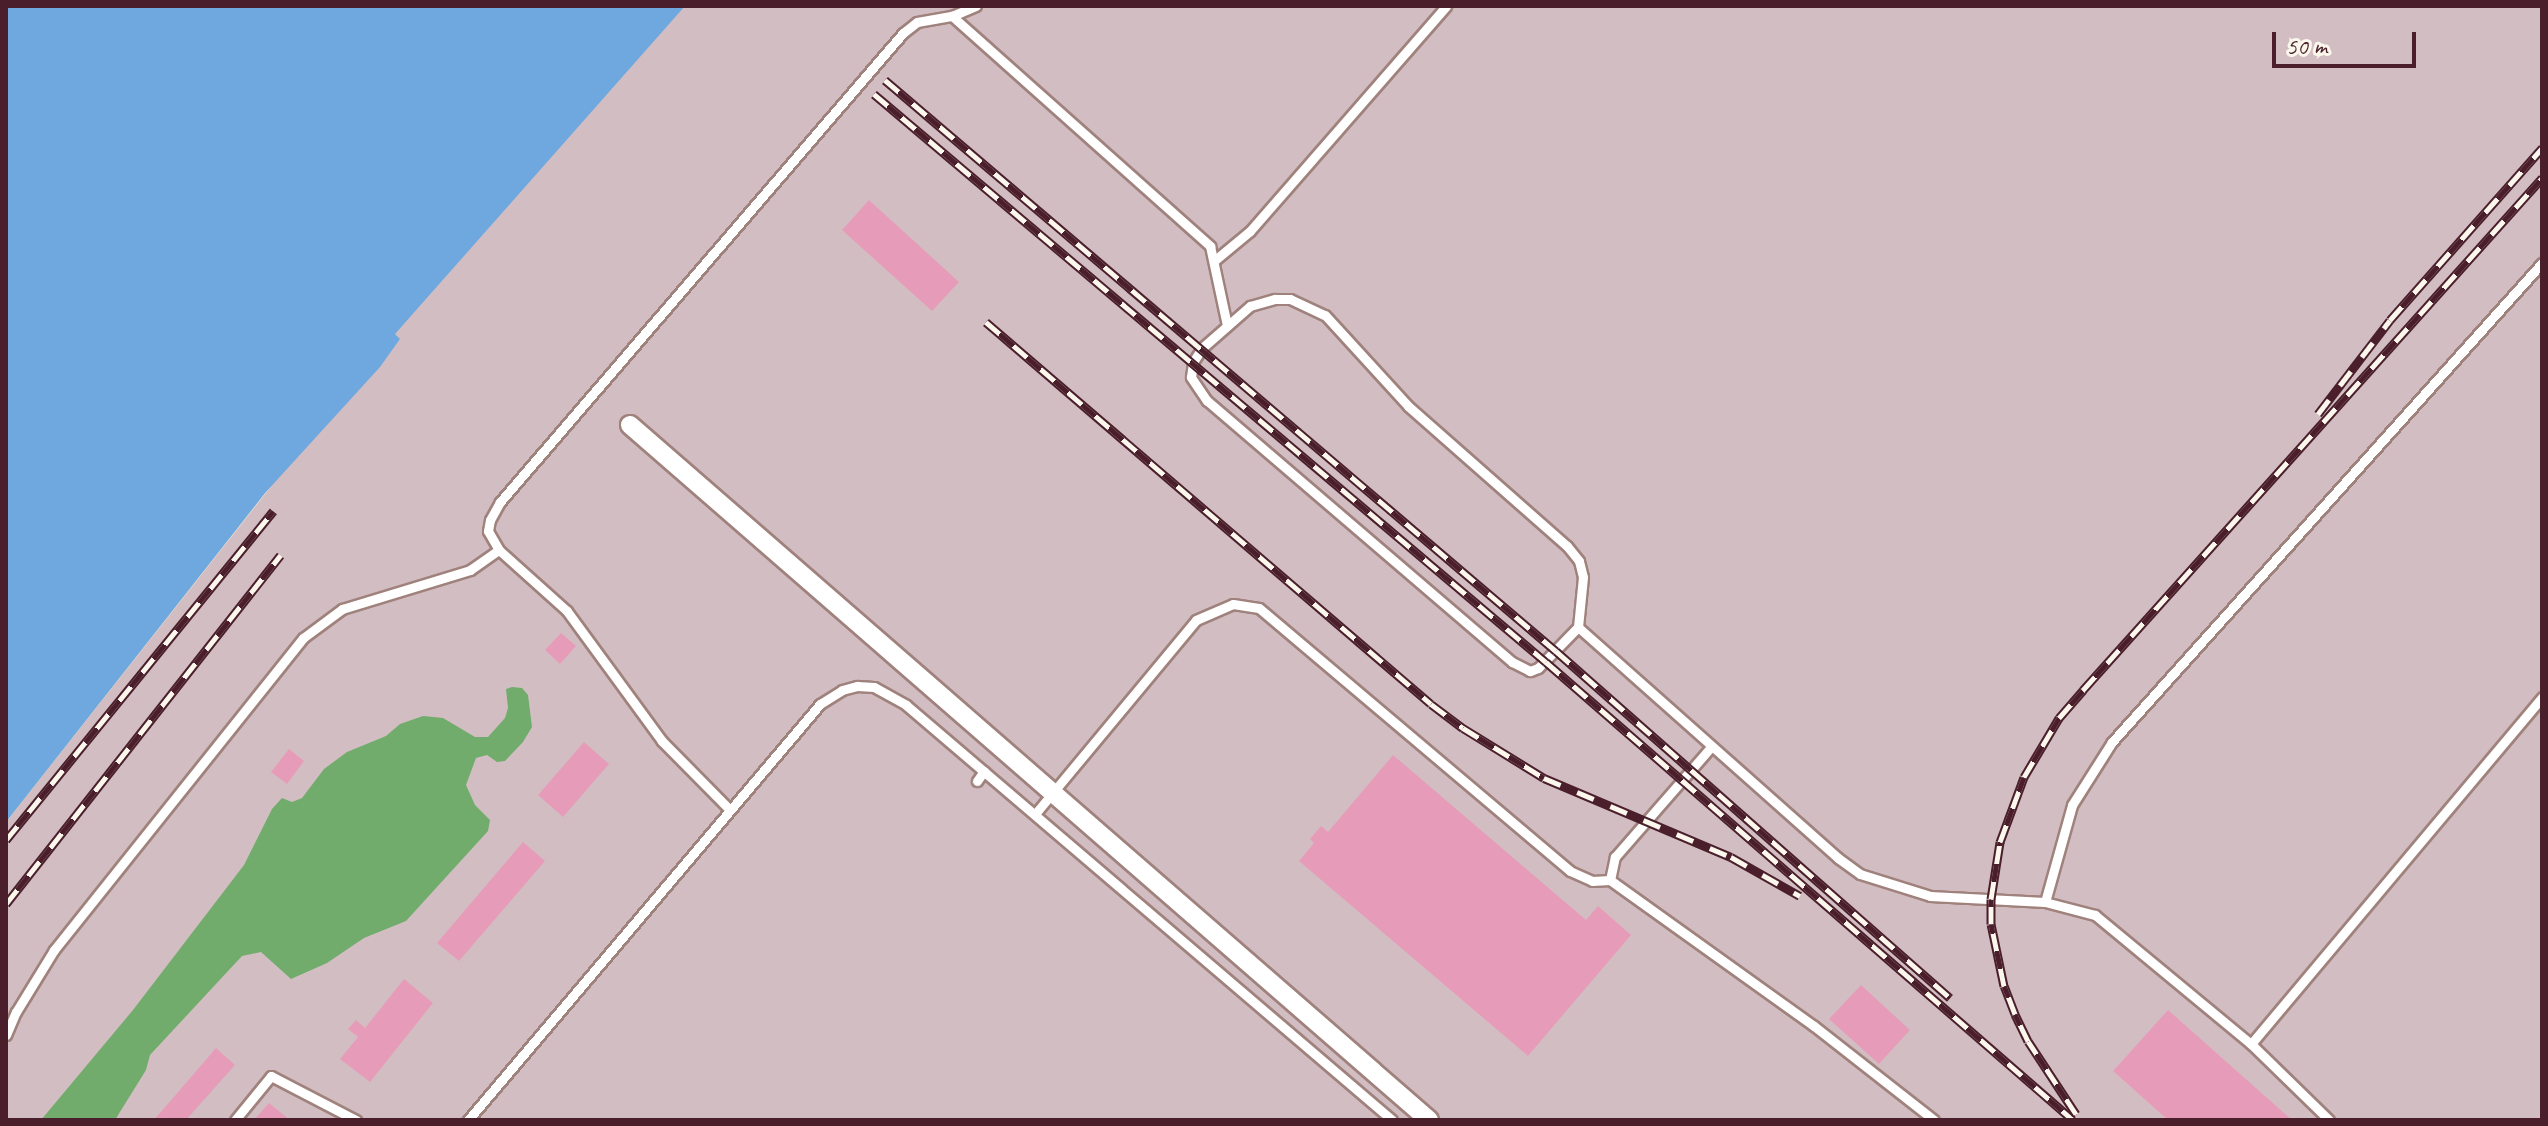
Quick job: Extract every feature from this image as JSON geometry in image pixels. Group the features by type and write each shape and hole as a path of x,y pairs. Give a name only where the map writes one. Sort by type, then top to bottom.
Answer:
{"street":[{"path":"630,425 1429,1120"}],"lane":[{"path":"730,810 662,741 567,611 499,550 488,531 500,502 891,45 917,22 952,16 976,6"},
{"path":"1215,260 1250,231 1446,6"},
{"path":"952,16 1210,246 1227,325"},
{"path":"2045,902 2072,805 2112,742 2542,263"},
{"path":"1275,299 1308,305 1325,315 1408,406 1567,546 1579,561 1583,577 1578,627 1538,668 1522,669 1207,401 1191,377 1193,362 1227,325 1250,306 1275,299"},
{"path":"6,1035 21,1002 54,950 303,638 342,609 470,570 499,550"},
{"path":"1035,814 1196,620 1220,607 1247,605 1271,616 1570,871 1592,881 1610,880 1814,1026 1934,1120"},
{"path":"1578,627 1812,838 1860,874 1930,896 2045,902 2095,915 2251,1044 2329,1120"},
{"path":"468,1120 820,704 842,690 857,686 874,687 906,705 1392,1120"},
{"path":"2251,1044 2542,697"},
{"path":"1610,880 1615,857 1711,747"},
{"path":"977,781 984,771"},
{"path":"235,1120 271,1076 356,1120"}],"shaded area":[{"path":"623,6 2542,6 2542,1120 6,1120 6,822 266,493"}],"green space":[{"path":"522,688 528,695 532,727 505,761 497,762 487,755 476,758 466,785 475,805 490,820 488,831 406,921 364,938 327,963 291,979 261,952 242,956 150,1055 146,1070 115,1120 41,1120 133,1010 244,865 272,809 282,798 292,802 302,798 324,769 347,752 386,736 400,724 423,716 443,718 475,737 488,737 505,718 508,708 506,689"}],"water":[{"path":"6,6 685,6 395,334 400,339 380,367 266,492 6,822"}],"building":[{"path":"869,200 959,282 932,311 842,230"},
{"path":"561,633 576,646 560,664 545,650"},
{"path":"584,742 609,764 563,817 538,795"},
{"path":"289,749 304,761 287,784 271,772"},
{"path":"1393,755 1586,920 1598,906 1631,935 1528,1056 1299,861 1314,843 1310,839 1321,826 1328,832"},
{"path":"523,842 545,861 459,961 437,943"},
{"path":"404,979 433,1003 370,1082 340,1059 358,1037 348,1029 356,1020 365,1028"},
{"path":"1861,985 1910,1030 1879,1064 1829,1019"},
{"path":"2168,1010 2292,1120 2168,1120 2113,1071"},
{"path":"216,1048 235,1065 186,1120 154,1120"},
{"path":"269,1103 290,1120 254,1120"}],"railway":[{"path":"885,80 1556,651 1950,998"},
{"path":"874,94 1546,662 2073,1120"},
{"path":"2318,414 2390,320 2542,148"},
{"path":"2076,1114 2028,1041 2015,1014 2004,986 1991,924 1991,899 2000,842 2024,777 2059,718 2083,690 2542,178"},
{"path":"986,322 1431,704 1463,728 1544,778 1731,857 1800,896"},
{"path":"6,840 273,511"},
{"path":"6,904 281,555"}]}
